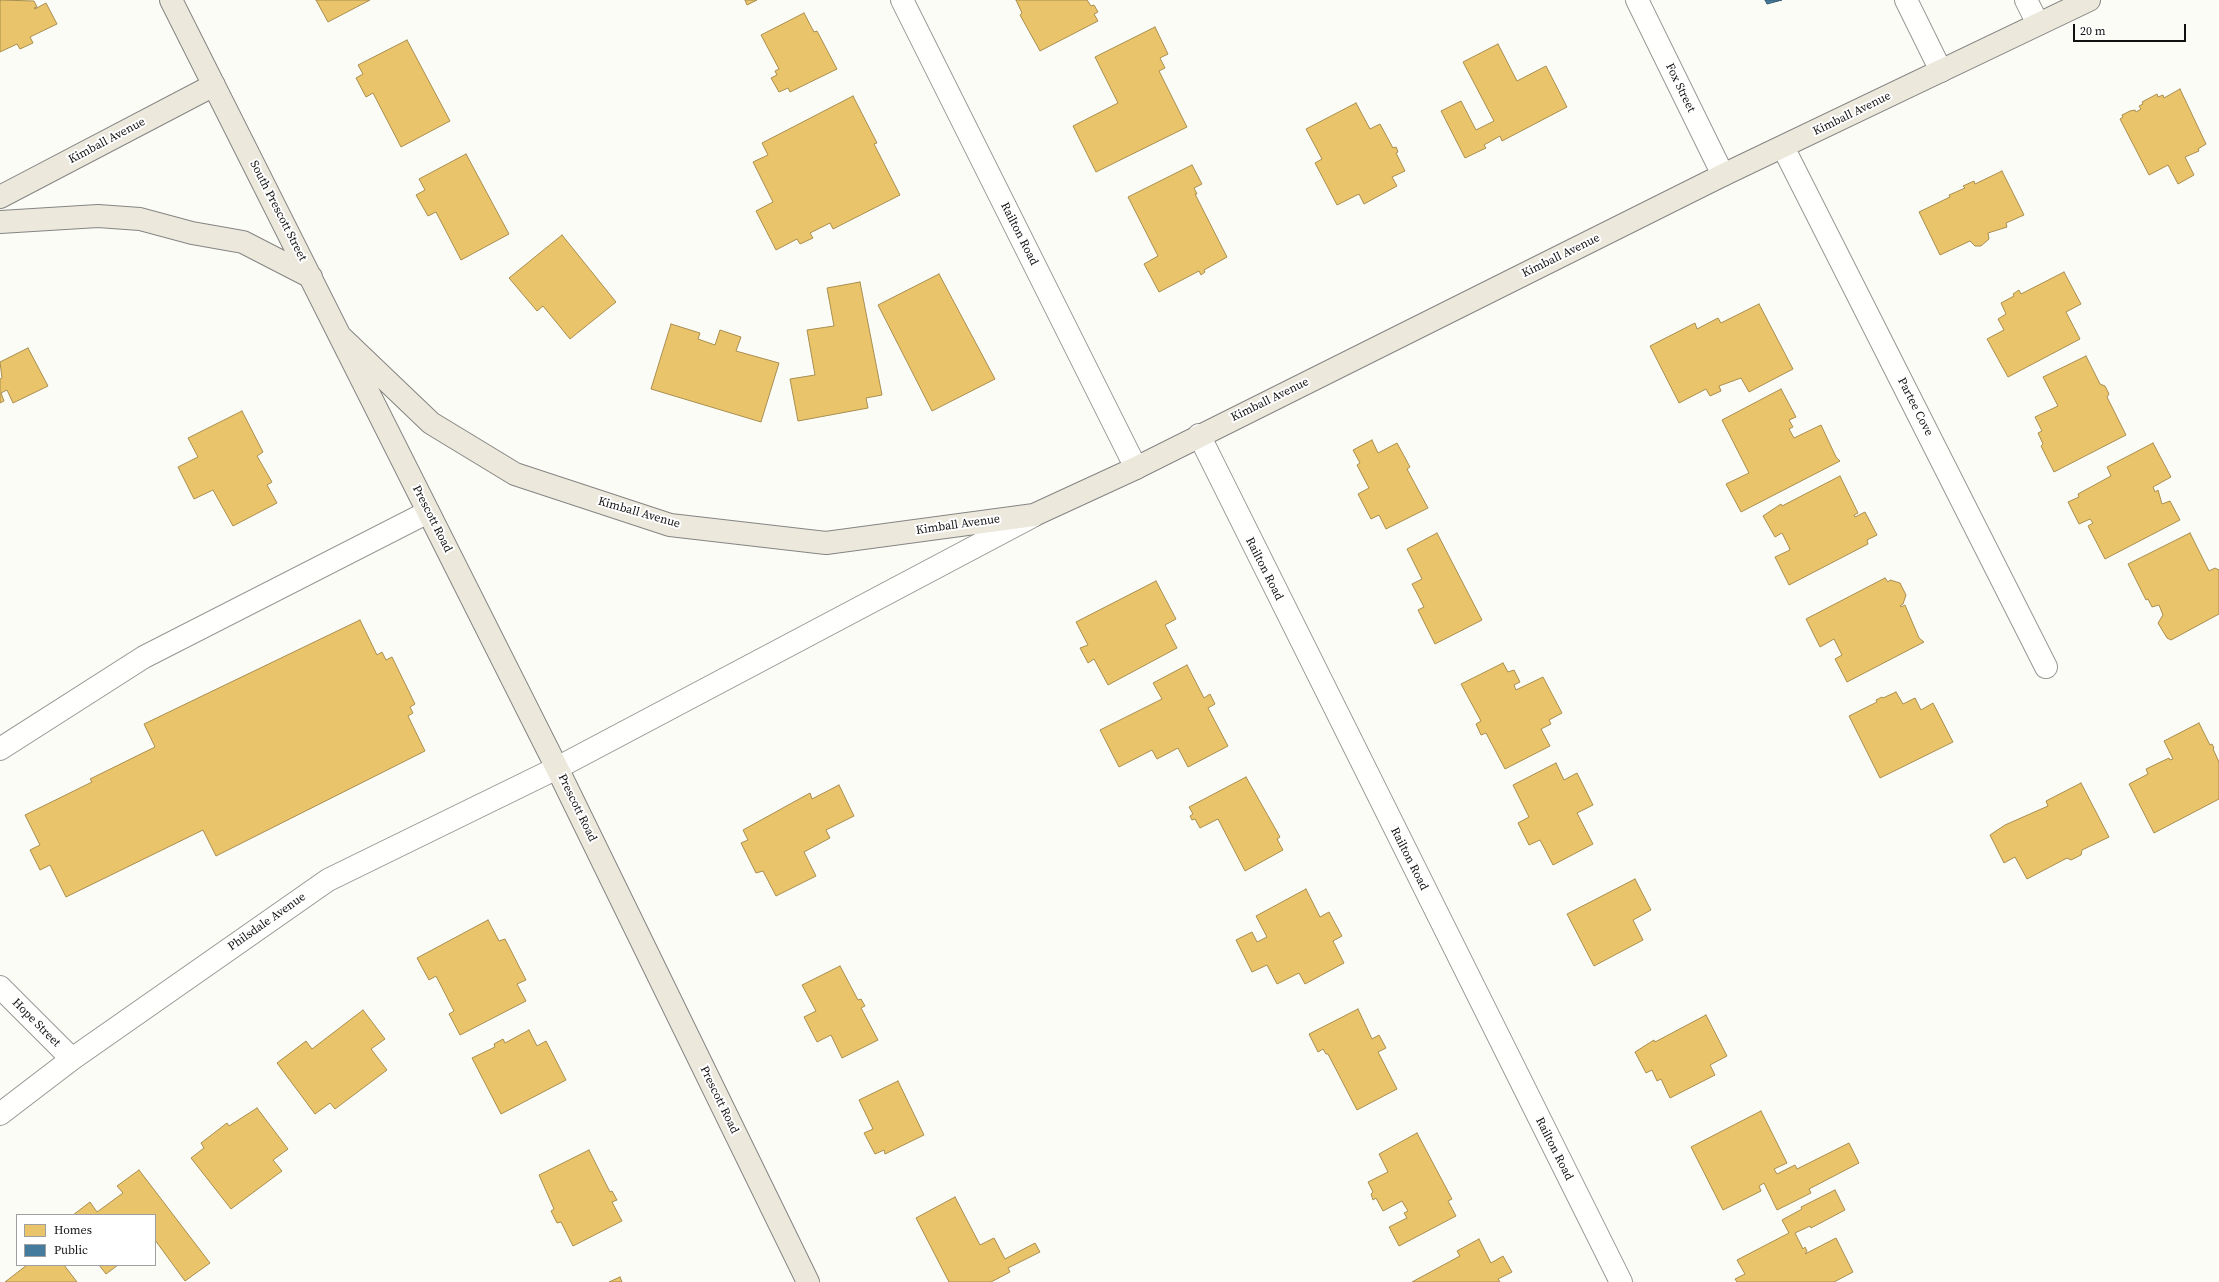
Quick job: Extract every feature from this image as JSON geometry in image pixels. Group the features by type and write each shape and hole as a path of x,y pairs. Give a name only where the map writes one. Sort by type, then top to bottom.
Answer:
{"main road":[{"path":"170,0 214,85"},
{"name":"Kimball Avenue","path":"341,337 431,423 516,474 670,525 826,543 1034,515 1136,468 1199,435 1723,175 2088,0"},
{"name":"Kimball Avenue","path":"0,197 214,85"},
{"name":"South Prescott Street","path":"214,85 341,337"},
{"path":"0,222 98,216 140,219 192,233 244,242 311,277"},
{"name":"Prescott Road","path":"341,337 557,768 808,1282"}],"street":[{"name":"Railton Road","path":"902,0 1136,468"},
{"name":"Fox Street","path":"1637,0 1723,175"},
{"path":"1906,0 1940,71"},
{"path":"2026,0 2038,24"},
{"name":"Partee Cove","path":"1783,147 2046,667"},
{"name":"Railton Road","path":"1199,435 1621,1282"},
{"path":"0,749 144,657 428,512"},
{"name":"Kimball Avenue","path":"557,768 1034,515"},
{"name":"Philsdale Avenue","path":"0,1114 72,1059 328,880 557,768"},
{"name":"Hope Street","path":"0,987 72,1059"}],"building: Homes":[{"path":"0,0 34,1 37,7 34,8 35,9 46,3 57,24 30,37 33,43 20,49 17,44 0,52"},
{"path":"316,0 370,0 328,22"},
{"path":"745,0 757,0 747,5"},
{"path":"1016,0 1087,0 1091,6 1094,5 1098,12 1094,14 1098,21 1040,51 1020,15 1022,13"},
{"path":"804,13 814,32 817,31 837,69 790,92 788,88 779,92 771,78 777,75 775,71 779,69 761,35"},
{"path":"1155,27 1168,54 1160,58 1165,68 1159,71 1187,127 1096,172 1073,126 1118,103 1095,57"},
{"path":"407,40 450,121 401,147 373,93 366,97 356,78 363,74 358,65"},
{"path":"1498,44 1517,81 1546,66 1567,107 1502,141 1500,136 1484,145 1486,148 1465,158 1441,111 1461,101 1476,130 1494,121 1463,62"},
{"path":"2180,89 2206,144 2198,149 2199,151 2185,157 2194,175 2178,184 2168,165 2149,175 2120,119 2123,117 2122,115 2130,111 2135,110 2136,112 2141,109 2139,106 2143,104 2142,102 2157,94 2158,97 2163,95 2164,98"},
{"path":"853,96 877,143 874,144 900,195 833,229 830,223 810,233 813,238 800,244 797,239 776,250 756,211 773,202 753,162 768,155 762,143"},
{"path":"1356,103 1370,129 1380,124 1393,148 1396,147 1398,152 1396,153 1405,171 1392,177 1397,186 1364,204 1359,194 1337,205 1315,163 1322,159 1306,129"},
{"path":"466,154 509,234 461,260 436,212 428,216 416,195 425,190 419,179"},
{"path":"1192,165 1202,184 1194,188 1197,194 1195,194 1227,257 1204,270 1205,272 1201,275 1199,271 1159,292 1144,264 1158,256 1128,197"},
{"path":"2002,171 2024,215 2006,223 2007,227 1988,233 1989,239 1981,246 1975,246 1970,241 1940,255 1919,212 1950,197 1949,195 1965,188 1963,186 1974,181 1975,184"},
{"path":"562,235 616,302 570,339 543,306 537,311 509,278"},
{"path":"2064,272 2081,304 2066,312 2080,339 2008,377 1987,339 2004,330 1998,319 2006,314 2001,303 2014,296 2013,294 2019,290 2021,294"},
{"path":"939,274 995,379 932,411 878,305"},
{"path":"860,282 882,395 866,398 868,408 798,421 790,379 815,375 807,330 834,326 827,288"},
{"path":"1759,304 1793,369 1749,392 1741,378 1719,386 1721,391 1710,396 1706,389 1679,403 1650,346 1695,323 1697,329 1718,318 1721,323"},
{"path":"671,324 700,333 698,339 715,345 720,330 741,337 736,351 779,363 761,422 651,389"},
{"path":"28,348 48,386 13,403 7,390 1,393 4,401 0,403 0,379 2,378 0,362"},
{"path":"2086,356 2100,384 2105,386 2109,394 2107,397 2126,435 2054,472 2041,446 2043,444 2038,433 2042,431 2035,417 2058,406 2043,377"},
{"path":"1781,389 1796,417 1789,420 1793,427 1789,429 1794,438 1821,425 1836,457 1840,461 1741,512 1726,484 1749,473 1722,420"},
{"path":"242,411 263,452 257,456 272,482 267,485 277,503 233,526 213,490 194,499 178,467 198,457 188,438"},
{"path":"1372,440 1378,453 1397,443 1410,467 1407,469 1428,508 1386,529 1379,515 1371,519 1358,494 1369,488 1357,465 1360,463 1353,450"},
{"path":"2153,443 2171,477 2153,487 2155,492 2158,490 2162,504 2170,501 2180,520 2105,559 2088,526 2093,523 2090,519 2079,524 2068,502 2079,497 2078,494 2111,476 2107,467"},
{"path":"1840,476 1858,513 1854,515 1855,517 1865,512 1877,535 1867,540 1868,544 1789,585 1775,557 1790,550 1789,547 1782,533 1775,537 1763,516 1781,504 1782,506"},
{"path":"1437,533 1482,620 1435,644 1418,610 1424,607 1412,584 1422,579 1407,549"},
{"path":"2190,533 2209,571 2215,568 2219,570 2219,614 2171,640 2167,638 2158,623 2163,615 2159,605 2152,607 2148,599 2146,600 2128,564"},
{"path":"1885,578 1888,582 1890,580 1900,583 1906,595 1903,604 1900,606 1905,605 1919,638 1924,642 1847,682 1835,659 1842,655 1834,639 1820,647 1806,619"},
{"path":"1156,581 1176,619 1165,625 1177,648 1108,685 1094,659 1088,663 1080,648 1088,645 1076,622"},
{"path":"360,620 377,655 382,652 386,660 392,657 415,704 410,707 413,713 408,716 425,751 216,856 203,830 66,897 50,865 40,870 30,850 40,845 25,815 92,782 90,779 155,747 144,724"},
{"path":"1503,663 1508,672 1514,670 1520,682 1514,685 1516,690 1543,677 1562,713 1549,720 1551,724 1541,729 1550,746 1505,769 1486,733 1481,735 1476,724 1481,721 1461,684"},
{"path":"1187,665 1204,698 1210,694 1215,704 1208,708 1228,746 1188,767 1178,748 1157,759 1152,750 1119,767 1100,730 1162,699 1153,683"},
{"path":"1896,692 1903,704 1915,698 1921,710 1933,703 1953,742 1880,778 1849,716 1877,702 1876,700"},
{"path":"2199,723 2210,745 2212,744 2219,762 2219,799 2154,833 2129,784 2148,774 2146,769 2169,758 2170,760 2173,759 2164,741"},
{"path":"1556,763 1564,780 1577,773 1593,805 1577,813 1593,844 1553,865 1540,840 1529,845 1518,823 1529,817 1513,785"},
{"path":"1246,777 1280,837 1277,839 1283,850 1245,871 1218,819 1200,828 1195,819 1192,820 1190,816 1193,814 1189,807"},
{"path":"2081,783 2109,837 2082,850 2081,855 2071,860 2067,858 2027,879 2015,857 2004,863 1990,835 2005,825 2048,806 2046,801"},
{"path":"839,785 854,816 826,830 830,838 804,852 816,876 776,896 763,871 756,873 741,843 748,840 743,830 810,793 812,799"},
{"path":"1635,879 1651,910 1633,920 1643,940 1594,966 1567,914"},
{"path":"1306,889 1320,917 1329,912 1342,936 1333,941 1344,963 1305,984 1299,973 1277,984 1267,965 1252,972 1236,940 1252,932 1257,942 1267,937 1256,916"},
{"path":"488,920 499,941 505,939 526,980 517,984 526,1001 460,1035 449,1014 454,1011 436,976 429,980 417,958"},
{"path":"840,966 858,1000 861,999 865,1006 861,1008 878,1040 842,1058 831,1035 817,1042 804,1017 816,1011 802,985"},
{"path":"1358,1009 1372,1039 1379,1035 1386,1048 1378,1052 1397,1089 1357,1110 1328,1054 1326,1054 1323,1049 1318,1052 1309,1034"},
{"path":"363,1010 385,1039 371,1049 387,1070 335,1109 330,1103 315,1114 277,1063 306,1041 312,1049"},
{"path":"1706,1015 1727,1056 1710,1065 1715,1075 1670,1098 1661,1079 1657,1081 1652,1070 1646,1073 1635,1052 1654,1040 1655,1042"},
{"path":"529,1030 537,1046 546,1041 566,1080 501,1114 472,1058 495,1047 494,1044 503,1039 505,1043"},
{"path":"898,1081 924,1135 885,1154 884,1150 875,1154 864,1133 873,1129 859,1100"},
{"path":"257,1108 288,1149 273,1160 282,1171 231,1209 191,1158 204,1148 201,1143 227,1123 229,1126"},
{"path":"1761,1111 1787,1163 1774,1169 1777,1174 1795,1165 1797,1169 1849,1143 1859,1163 1809,1189 1811,1193 1777,1210 1764,1183 1759,1186 1761,1191 1723,1210 1691,1147"},
{"path":"1417,1133 1452,1199 1448,1201 1456,1216 1399,1246 1389,1227 1407,1218 1404,1213 1408,1211 1402,1201 1383,1211 1376,1198 1373,1200 1371,1194 1373,1192 1368,1182 1388,1172 1379,1154"},
{"path":"589,1150 610,1192 612,1191 617,1200 612,1202 622,1221 573,1246 561,1222 557,1223 551,1211 554,1209 539,1175"},
{"path":"139,1170 210,1263 185,1281 156,1241 156,1214 74,1214 90,1202 97,1212 123,1193 117,1186"},
{"path":"1835,1190 1845,1210 1811,1228 1810,1226 1795,1233 1803,1249 1805,1247 1807,1251 1805,1254 1836,1238 1853,1272 1834,1282 1737,1282 1735,1279 1745,1274 1737,1260 1789,1233 1782,1220 1802,1209 1801,1207"},
{"path":"955,1197 980,1245 994,1238 1005,1259 1035,1243 1040,1252 1008,1268 1010,1272 991,1282 949,1282 916,1218"},
{"path":"1479,1239 1491,1263 1503,1256 1512,1272 1498,1279 1500,1282 1412,1282 1460,1256 1457,1251"},
{"path":"26,1266 65,1266 77,1282 5,1282"},
{"path":"100,1266 117,1266 106,1274"},
{"path":"620,1277 622,1282 609,1282"}],"building: Public":[{"path":"1765,0 1782,0 1767,4"}]}
